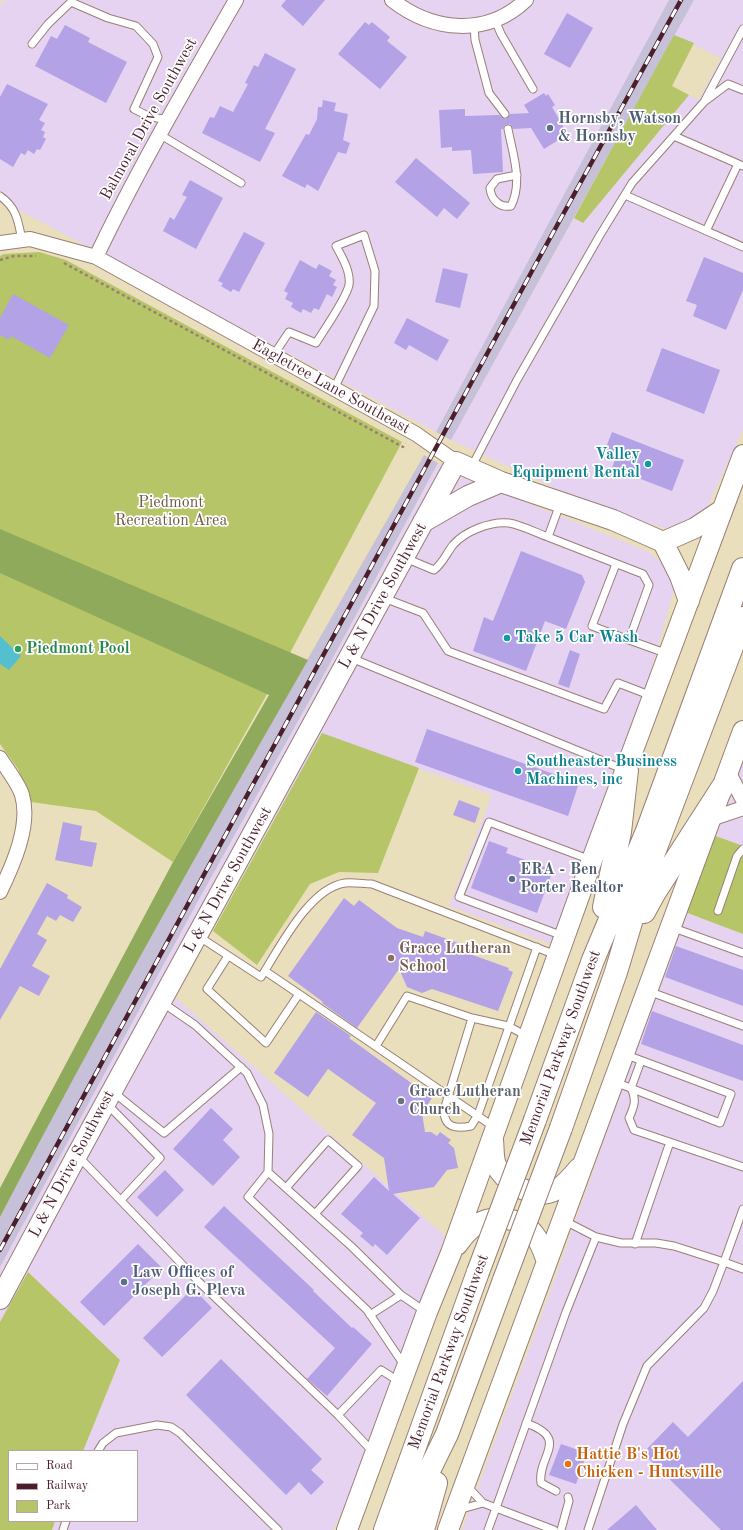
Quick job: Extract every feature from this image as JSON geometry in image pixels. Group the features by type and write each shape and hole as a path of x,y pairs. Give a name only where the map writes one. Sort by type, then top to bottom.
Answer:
{"highway":[{"name":"Memorial Parkway Southwest","path":"385,1530 593,960 647,831 743,568"},
{"name":"Memorial Parkway Southwest","path":"405,1530 422,1485 447,1434 561,1128 620,959 644,879 743,618"},
{"path":"593,960 620,832 627,770"},
{"path":"620,959 655,892 725,779"},
{"path":"423,1530 447,1434"},
{"path":"369,1530 402,1482"}],"main road":[{"path":"347,1530 427,1312 451,1253 592,860 627,770 743,455"},
{"name":"Eagletree Lane Southeast","path":"463,465 501,482 613,520 663,542"},
{"name":"L & N Drive Southwest","path":"0,1299 77,1155 423,522 463,465"},
{"path":"423,522 468,496 501,482"},
{"path":"689,601 680,576 663,542 695,528 722,510"},
{"path":"448,1530 584,1163 622,1084 632,1058 648,991 743,731"},
{"path":"494,1132 495,1163 502,1176 517,1186 530,1191 548,1193 561,1186 584,1163"},
{"path":"451,1253 476,1225 489,1218 504,1218 520,1222 534,1234 548,1262"}],"street":[{"name":"Balmoral Drive Southwest","path":"96,257 116,214 159,134 236,0"},
{"path":"392,0 400,6 427,19 456,28 474,26 495,20 526,0"},
{"name":"Eagletree Lane Southeast","path":"0,243 30,239 96,257 411,431 463,465"},
{"path":"0,758 22,794 24,825 13,866 0,892"},
{"path":"725,779 743,800"},
{"path":"711,819 743,808"}],"lane":[{"path":"32,44 48,24 71,2 108,18 136,26 153,44 158,57 134,108 148,116 167,120"},
{"path":"495,20 500,34 533,89"},
{"path":"474,26 475,40 489,93 505,114"},
{"path":"704,102 743,29"},
{"path":"463,465 517,380 600,235 632,183 704,102 728,84 743,90"},
{"path":"508,129 517,175 518,190 511,206 504,207 497,203 492,196 490,188 497,179 517,175"},
{"path":"159,134 241,183"},
{"path":"674,136 741,165 706,231"},
{"path":"625,195 743,247"},
{"path":"0,196 10,203 18,218 22,240"},
{"path":"273,356 289,332 316,343 349,285 346,264 336,246 364,235 375,271 374,306 334,389"},
{"path":"548,537 561,502"},
{"path":"404,558 434,570 441,565 453,544 471,532 489,524 510,523 643,574 649,585 629,640"},
{"path":"616,564 592,626 669,654"},
{"path":"382,597 423,613 448,651 604,709 618,683 654,697"},
{"path":"349,658 627,770"},
{"path":"565,937 459,897 489,822 592,860"},
{"path":"718,911 737,856 743,849"},
{"path":"197,936 261,977 308,905 321,892 344,883 372,884 558,955"},
{"path":"671,927 743,953"},
{"path":"472,1018 448,1095 444,1118 450,1126 460,1128 471,1126 478,1115 537,947"},
{"path":"228,956 207,989 266,1043 299,994"},
{"path":"265,971 478,1115 494,1132"},
{"path":"648,991 743,1026"},
{"path":"376,1046 407,996 472,1018 508,1026 529,1037"},
{"path":"161,1002 196,1025 247,1073 264,1105 269,1134 268,1172 248,1197 370,1315 404,1376"},
{"path":"622,1084 720,1123 731,1094 632,1058"},
{"path":"109,1097 164,1133 240,1067"},
{"path":"622,1084 635,1096 635,1104 629,1118 634,1130 743,1167"},
{"path":"109,1097 160,1158 121,1200"},
{"path":"286,1188 328,1140 352,1160 358,1166 316,1214"},
{"path":"635,1244 670,1142"},
{"path":"77,1155 198,1281 338,1415 375,1454"},
{"path":"268,1172 316,1214 402,1295 427,1312"},
{"path":"588,1530 623,1424 647,1366 704,1308 713,1291 743,1209"},
{"path":"562,1220 596,1237 620,1244 656,1243 674,1246 743,1269"},
{"path":"488,1530 566,1312 596,1237"},
{"path":"370,1315 402,1295"},
{"path":"338,1415 381,1370 404,1376"},
{"path":"526,1423 540,1428 546,1433 550,1449 540,1478 541,1483 556,1491"},
{"path":"99,1450 103,1443 116,1433 157,1425 170,1427 180,1433 278,1530"},
{"path":"465,1484 483,1503 554,1530"},
{"path":"561,1530 569,1501 568,1497"},
{"path":"456,1510 483,1503"}],"path":[{"path":"0,260 14,256 41,256"},
{"path":"60,262 72,266 403,447 411,431"}],"shaded area":[{"path":"5,0 670,0 436,432 0,200 0,6"},
{"path":"669,0 694,0 451,440 436,432"},
{"path":"694,0 743,0 743,430 703,516 692,526 665,528 610,514 451,440 574,218 583,222 689,95 699,100 721,58 674,35"},
{"path":"424,455 438,463 322,678 198,901 0,1267 0,1217 76,1072 185,874"},
{"path":"438,463 530,504 647,551 662,563 675,586 650,674 625,748 551,944 449,906 492,795 322,734 175,997 445,1236 368,1456 333,1530 52,1530 55,1522 138,1522 138,1450 83,1450 120,1360 28,1272 0,1322 0,1267 198,901 322,678"},
{"path":"743,757 743,846 713,835"},
{"path":"685,912 743,934 743,1530 462,1530 552,1287"}],"green space":[{"path":"674,35 694,43 672,86 689,95 583,223 574,218"},
{"name":"Piedmont Recreation Area","path":"39,252 66,260 402,442 290,653 173,862 96,811 31,802 18,769 0,744 0,256 4,254"},
{"path":"0,529 308,660 151,937 0,1217 0,1188 173,862 269,695 0,573"},
{"path":"322,733 419,768 378,873 339,872 310,884 257,965 213,931"},
{"path":"713,835 743,846 743,934 685,912"},
{"path":"28,1272 120,1360 83,1450 8,1450 8,1522 55,1522 52,1530 0,1530 0,1322"}],"water":[{"path":"0,636 21,656 9,670 0,664"}],"building":[{"path":"286,0 325,0 303,26 281,6"},
{"path":"567,13 593,28 570,68 544,54"},
{"path":"365,22 369,25 372,22 390,37 387,41 407,57 380,89 338,54"},
{"path":"65,25 90,38 88,42 127,62 106,103 35,66 51,36 57,39"},
{"path":"265,53 296,69 265,129 275,133 260,162 202,133 210,117 214,118 220,106 233,112 248,84 245,83 254,65 258,67"},
{"path":"7,84 48,104 39,120 45,123 41,130 45,132 43,137 46,139 40,150 37,149 34,154 28,150 25,155 21,153 13,167 0,159 0,97"},
{"path":"544,93 546,96 548,94 555,105 552,107 566,131 558,136 560,139 544,149 531,128 513,129 510,124 505,125 503,129 501,129 503,172 473,174 471,150 452,151 452,147 441,148 439,110 465,109 465,116 499,115 506,119 510,114 529,113 524,105"},
{"path":"323,100 336,103 334,111 348,114 343,140 350,143 346,154 338,152 318,191 307,184 305,188 282,176 306,134 309,135 317,119 318,107 322,107"},
{"path":"416,158 470,203 457,219 444,208 437,217 395,182"},
{"path":"190,180 223,198 196,249 163,231 170,217 174,220 187,197 182,195"},
{"path":"244,232 265,243 239,292 233,289 231,292 221,286 223,283 218,281"},
{"path":"704,257 743,273 743,290 726,330 693,316 697,305 686,301"},
{"path":"300,260 316,269 319,264 332,271 329,276 336,280 333,285 337,287 332,297 327,294 319,310 314,308 311,313 303,309 301,313 291,307 293,303 285,299 288,293 284,291"},
{"path":"443,268 468,274 460,308 435,302"},
{"path":"13,294 69,325 50,358 11,336 9,340 0,335 0,318"},
{"path":"407,318 449,340 437,361 409,345 406,350 394,343"},
{"path":"662,348 720,370 704,414 646,391"},
{"name":"Valley Equipment Rental","path":"612,432 684,460 672,491 612,468 617,454 605,450"},
{"path":"521,551 582,575 585,582 566,629 545,621 526,671 473,651 484,617 493,621"},
{"path":"570,650 580,654 569,688 558,684"},
{"name":"Southeaster Business Machines, inc","path":"427,729 579,783 568,816 415,762"},
{"path":"459,800 480,808 475,823 453,815"},
{"path":"63,822 82,826 80,840 97,843 92,867 55,860"},
{"name":"ERA - Ben Porter Realtor","path":"489,841 508,848 506,853 553,870 537,913 471,888"},
{"path":"47,883 68,895 67,898 82,907 73,922 60,915 56,921 47,916 37,934 47,940 32,966 50,976 39,996 20,986 0,1020 0,969"},
{"name":"Grace Lutheran School","path":"344,898 354,906 359,900 397,928 423,937 425,931 458,943 456,949 509,968 508,970 513,972 498,1011 432,989 422,993 407,987 399,969 357,1028 322,1003 323,1002 288,976"},
{"path":"676,946 743,970 743,1006 665,977"},
{"path":"652,1011 743,1045 743,1081 641,1044"},
{"name":"Grace Lutheran Church","path":"316,1012 351,1036 349,1038 432,1098 422,1113 425,1132 431,1132 437,1136 440,1132 451,1140 448,1143 454,1148 458,1168 447,1170 434,1187 393,1194 420,1218 387,1255 375,1244 373,1247 360,1236 363,1233 341,1214 374,1177 389,1191 384,1158 352,1135 376,1103 328,1069 308,1097 274,1073"},
{"path":"211,1108 233,1129 223,1140 240,1157 213,1186 173,1149"},
{"path":"165,1170 184,1190 157,1217 137,1197"},
{"path":"224,1206 314,1290 313,1291 352,1328 353,1327 372,1344 327,1396 307,1379 335,1348 204,1227"},
{"path":"138,1244 162,1268 104,1326 80,1302"},
{"path":"193,1288 212,1308 162,1357 143,1338"},
{"path":"221,1359 322,1459 311,1470 324,1482 311,1495 299,1482 286,1495 186,1395"},
{"path":"743,1381 743,1530 721,1530 643,1453 673,1422 688,1437"},
{"name":"Hattie B's Hot Chicken - Huntsville","path":"561,1444 587,1453 576,1484 549,1475"},
{"path":"636,1505 657,1530 607,1530"}],"railway":[{"path":"0,1250 681,0"}],"place":[{"name":"Hornsby, Watson & Hornsby","path":"550,128"},
{"name":"Valley Equipment Rental","path":"648,464"},
{"name":"Take 5 Car Wash","path":"507,638"},
{"name":"Piedmont Pool","path":"18,649"},
{"name":"Southeaster Business Machines, inc","path":"518,771"},
{"name":"ERA - Ben Porter Realtor","path":"512,879"},
{"name":"Grace Lutheran School","path":"391,958"},
{"name":"Grace Lutheran Church","path":"401,1101"},
{"name":"Law Offices of Joseph G. Pleva","path":"124,1282"},
{"name":"Hattie B's Hot Chicken - Huntsville","path":"568,1464"}]}
